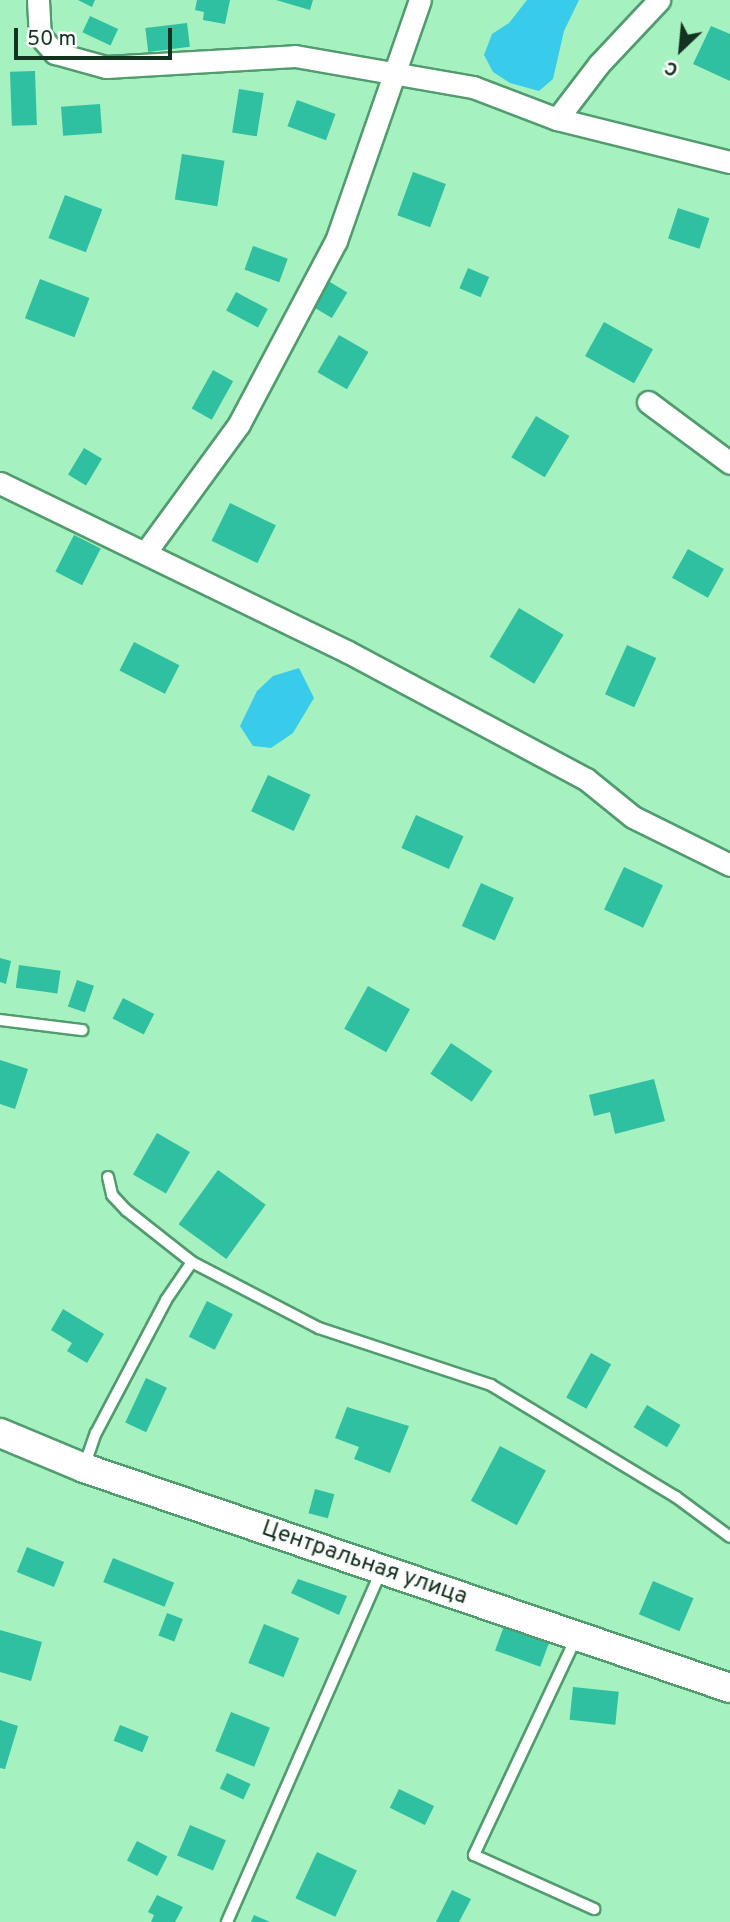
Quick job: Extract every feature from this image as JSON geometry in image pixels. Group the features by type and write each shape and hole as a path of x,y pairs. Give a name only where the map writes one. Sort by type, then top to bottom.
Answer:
{"street":[{"path":"38,0 40,36 55,53 106,67 295,56 394,71 473,87 557,119 730,162"},
{"path":"145,554 239,424 336,242 420,0"},
{"path":"557,119 599,64 659,0"},
{"path":"648,402 730,463"},
{"path":"0,483 384,671 586,779 633,817 730,865"},
{"name":"Центральная улица","path":"0,1433 84,1468 730,1688"}],"lane":[{"path":"0,1020 82,1030"},
{"path":"108,1177 113,1195 125,1210 192,1262 319,1328 491,1385 676,1497 730,1537"},
{"path":"84,1468 96,1433 166,1300 192,1262"},
{"path":"227,1922 382,1571"},
{"path":"577,1636 474,1855 594,1909"}],"water":[{"path":"527,0 579,0 564,31 553,79 539,91 510,83 493,72 484,55 492,34 509,23"},
{"path":"299,668 314,698 293,733 271,748 253,746 240,726 257,691 273,676"}],"building":[{"path":"78,0 95,0 92,7"},
{"path":"197,0 230,0 225,24 203,20 204,12 195,10"},
{"path":"276,0 313,0 310,10"},
{"path":"90,16 118,29 110,45 82,32"},
{"path":"187,23 190,47 148,52 145,28"},
{"path":"711,26 730,34 730,81 693,64"},
{"path":"35,71 37,125 12,126 10,72"},
{"path":"239,89 264,93 257,136 232,132"},
{"path":"297,100 336,114 326,140 287,126"},
{"path":"100,104 102,133 63,136 61,107"},
{"path":"182,154 224,161 217,206 175,199"},
{"path":"413,172 446,184 430,227 397,215"},
{"path":"65,195 102,209 86,252 49,238"},
{"path":"678,208 709,218 699,249 668,238"},
{"path":"253,246 288,259 279,282 244,269"},
{"path":"468,268 489,277 481,297 459,288"},
{"path":"40,279 89,298 74,337 25,318"},
{"path":"325,279 347,292 332,318 310,305"},
{"path":"236,292 268,309 258,327 226,311"},
{"path":"604,322 653,349 634,383 585,356"},
{"path":"339,335 368,352 347,389 318,372"},
{"path":"213,370 233,381 212,420 192,408"},
{"path":"536,416 569,436 545,477 511,457"},
{"path":"84,448 102,459 86,485 68,475"},
{"path":"230,503 276,525 257,563 212,541"},
{"path":"74,535 101,549 82,585 55,572"},
{"path":"688,549 724,569 708,598 672,578"},
{"path":"519,608 564,635 534,684 490,657"},
{"path":"134,642 179,665 165,694 119,671"},
{"path":"627,645 656,658 634,707 605,694"},
{"path":"268,775 311,795 294,831 251,811"},
{"path":"416,815 464,836 449,869 401,848"},
{"path":"624,867 663,885 643,928 604,910"},
{"path":"481,883 514,898 495,941 462,926"},
{"path":"0,958 11,961 6,984 0,982"},
{"path":"19,965 61,971 57,994 16,988"},
{"path":"77,980 94,986 85,1012 68,1006"},
{"path":"368,986 410,1009 386,1052 344,1029"},
{"path":"123,998 154,1014 144,1034 113,1018"},
{"path":"451,1043 492,1071 472,1102 430,1074"},
{"path":"0,1060 28,1069 15,1109 0,1104"},
{"path":"654,1079 665,1121 615,1134 610,1112 594,1116 589,1095"},
{"path":"157,1133 190,1152 166,1194 133,1175"},
{"path":"218,1170 266,1205 226,1259 179,1224"},
{"path":"207,1301 233,1314 215,1350 189,1337"},
{"path":"63,1309 104,1334 87,1363 67,1351 72,1343 51,1330"},
{"path":"591,1353 611,1364 586,1409 566,1398"},
{"path":"146,1378 167,1388 146,1432 125,1422"},
{"path":"647,1405 680,1425 667,1447 634,1427"},
{"path":"347,1407 409,1426 390,1473 354,1459 359,1447 335,1438"},
{"path":"500,1446 546,1470 517,1525 471,1501"},
{"path":"315,1489 334,1494 328,1518 309,1513"},
{"path":"27,1547 64,1562 54,1587 17,1572"},
{"path":"113,1558 174,1583 164,1607 103,1582"},
{"path":"298,1579 347,1596 339,1615 291,1593"},
{"path":"653,1581 694,1598 679,1631 639,1614"},
{"path":"167,1613 183,1619 174,1641 158,1635"},
{"path":"264,1624 299,1638 283,1677 248,1663"},
{"path":"504,1626 549,1642 540,1667 495,1650"},
{"path":"0,1630 42,1642 31,1681 0,1672"},
{"path":"573,1687 619,1692 615,1725 570,1720"},
{"path":"231,1712 270,1728 254,1767 215,1751"},
{"path":"0,1720 18,1726 5,1769 0,1768"},
{"path":"120,1725 149,1737 142,1752 114,1741"},
{"path":"227,1773 251,1784 243,1799 220,1788"},
{"path":"399,1789 434,1806 425,1825 390,1808"},
{"path":"190,1825 226,1840 213,1871 177,1855"},
{"path":"137,1841 167,1856 157,1876 127,1861"},
{"path":"317,1852 357,1871 335,1917 295,1898"},
{"path":"452,1890 471,1899 459,1922 436,1922"},
{"path":"157,1895 183,1907 175,1922 151,1922 154,1915 148,1912"},
{"path":"254,1915 270,1922 251,1922"}]}
